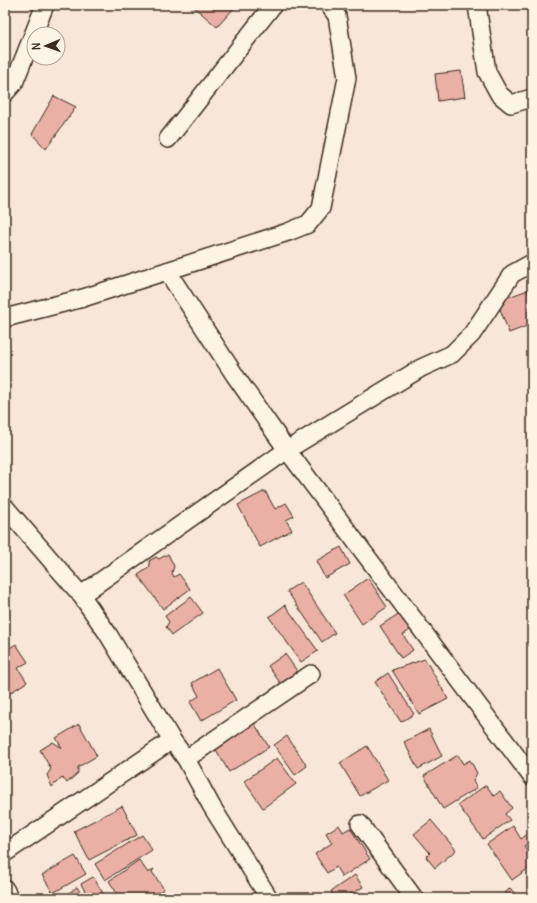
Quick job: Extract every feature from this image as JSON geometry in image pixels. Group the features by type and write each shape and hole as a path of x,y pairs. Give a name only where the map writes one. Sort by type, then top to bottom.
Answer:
{"street":[{"path":"5,93 14,82 45,5"},
{"path":"168,139 273,5"},
{"path":"5,318 83,298 288,232 308,224 321,208 347,78 337,16 329,5"},
{"path":"477,5 487,72 499,94 511,104 532,98"},
{"path":"81,595 287,450 422,368 452,354 472,334 512,274 532,263"},
{"path":"167,271 287,450 532,777"},
{"path":"5,507 81,595 108,634 172,740 186,759 212,808 269,898"},
{"path":"186,759 311,674"},
{"path":"5,853 172,740"},
{"path":"360,824 414,898"},
{"path":"5,889 9,898"}],"building":[{"path":"196,5 232,5 235,7 217,27 194,7"},
{"path":"461,71 465,97 438,101 435,74"},
{"path":"54,96 76,107 46,149 32,134"},
{"path":"528,290 532,302 532,324 509,333 497,301"},
{"path":"265,491 275,509 286,503 294,516 286,520 292,530 260,547 238,505"},
{"path":"341,547 350,564 325,578 316,561"},
{"path":"168,554 174,566 172,573 174,577 179,574 190,589 163,609 138,575 150,567 149,561 156,557 159,559"},
{"path":"368,578 387,607 362,624 343,595"},
{"path":"301,582 335,633 322,642 287,591"},
{"path":"191,597 203,613 172,635 166,627 169,622 165,616"},
{"path":"285,605 318,651 301,662 269,617"},
{"path":"403,611 414,627 403,635 413,650 401,658 380,626"},
{"path":"16,644 28,662 18,668 27,682 5,696 5,645 8,649"},
{"path":"285,654 297,671 281,684 268,666"},
{"path":"425,659 448,699 419,714 392,670"},
{"path":"217,668 236,700 201,721 190,702 199,696 192,683"},
{"path":"388,673 414,714 401,722 375,682"},
{"path":"254,723 269,747 229,772 215,748"},
{"path":"79,724 97,756 78,767 78,773 67,783 62,777 52,787 47,775 51,769 40,750 53,742 62,748 56,738"},
{"path":"429,729 442,756 418,769 404,742"},
{"path":"287,736 307,766 295,775 274,745"},
{"path":"367,746 388,780 360,796 340,763"},
{"path":"458,755 463,764 470,760 477,773 473,781 477,788 443,809 424,776"},
{"path":"277,758 296,784 263,808 244,781"},
{"path":"486,785 494,796 500,791 512,808 505,814 510,820 483,839 458,805"},
{"path":"122,806 137,835 89,860 74,831"},
{"path":"431,820 456,850 435,868 426,857 430,853 414,834"},
{"path":"339,825 343,832 350,828 370,859 342,877 336,867 327,873 315,854 332,843 326,833"},
{"path":"513,826 521,839 532,831 532,845 530,842 524,846 532,857 532,866 512,880 487,844"},
{"path":"142,835 152,850 105,880 95,864"},
{"path":"75,856 86,874 53,893 42,875"},
{"path":"139,860 148,873 154,869 152,872 164,889 150,898 120,898 109,881"},
{"path":"355,875 363,887 345,898 335,898 331,891"},
{"path":"93,877 106,898 62,898 77,887 82,895 86,893 81,884"},
{"path":"510,888 519,898 500,898"}]}
